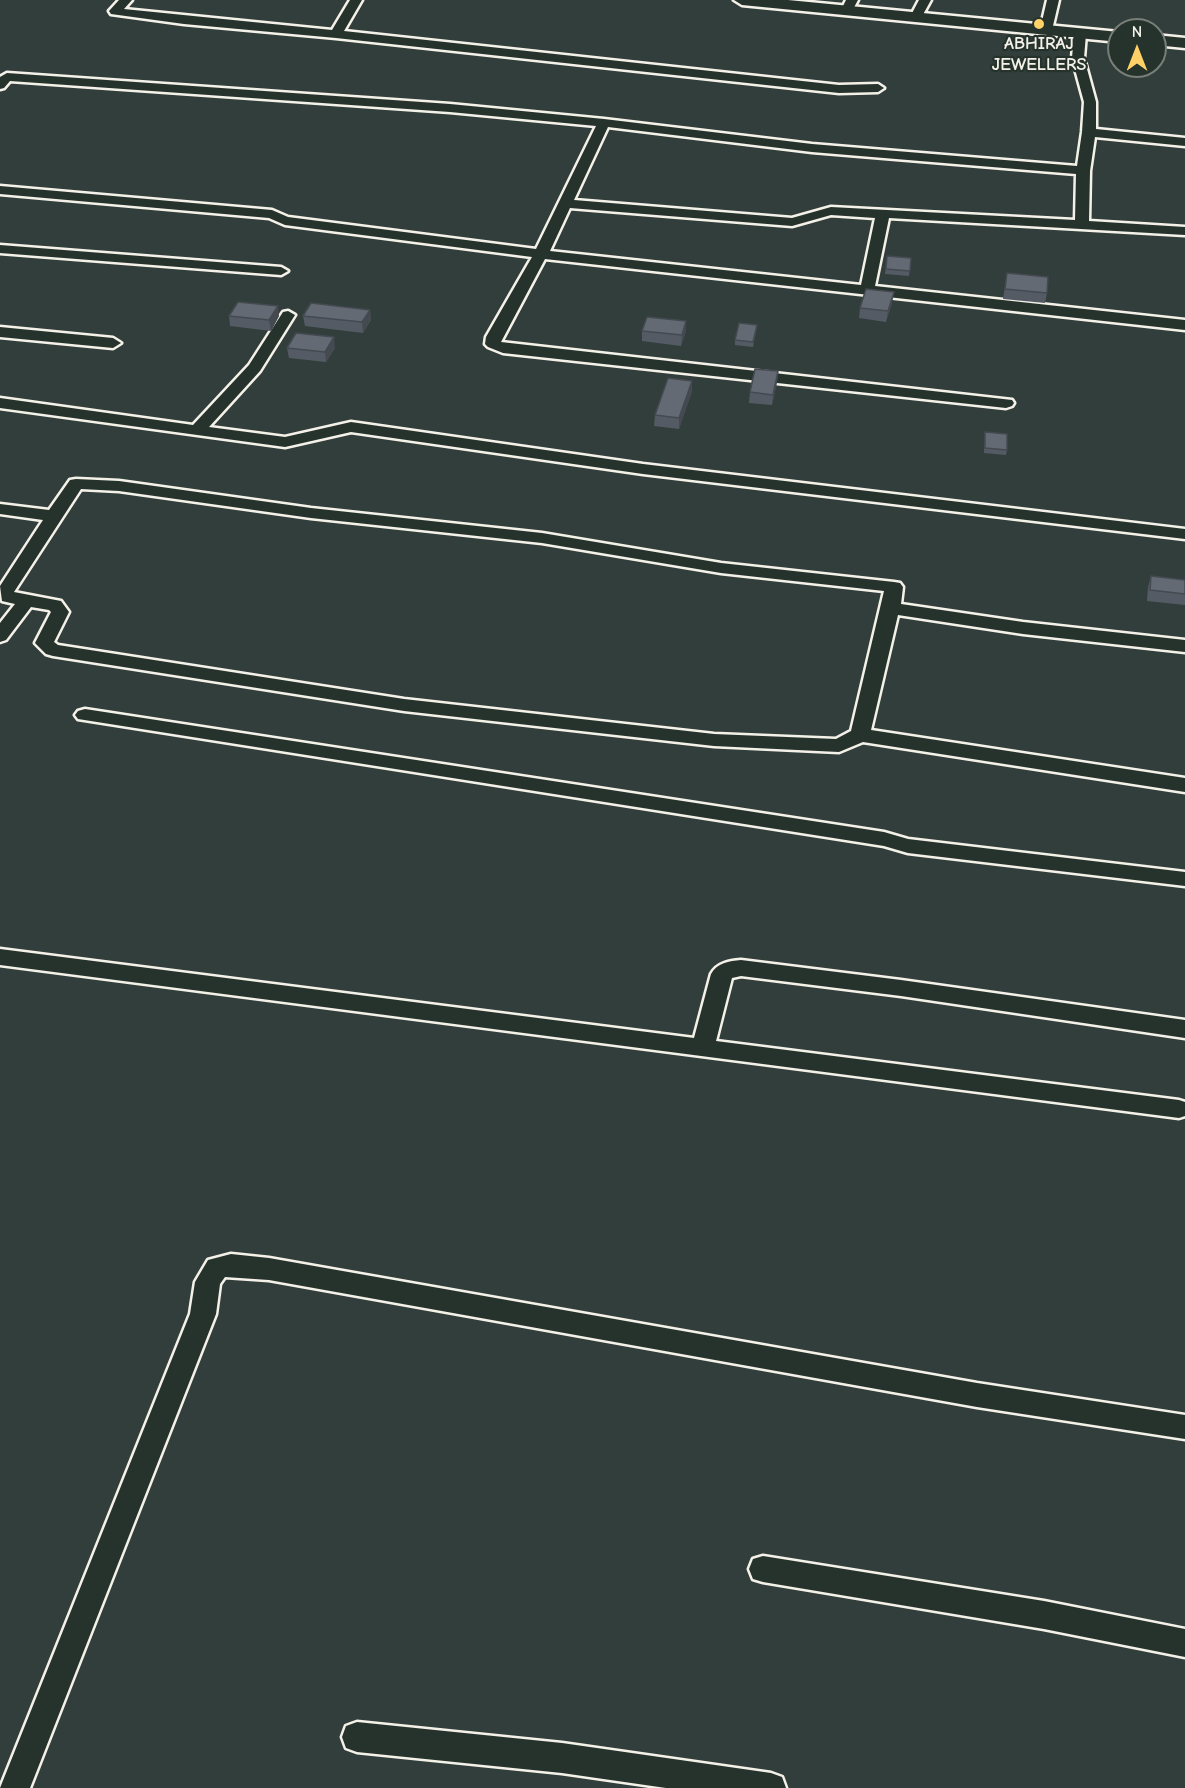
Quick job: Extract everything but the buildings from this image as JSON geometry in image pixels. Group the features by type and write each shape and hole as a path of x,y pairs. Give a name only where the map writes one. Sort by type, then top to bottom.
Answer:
{"street":[{"path":"126,0 115,11 839,89 878,88"},
{"path":"336,34 356,0"},
{"path":"742,0 849,5 916,17 1107,36"},
{"path":"916,17 925,0"},
{"path":"1046,30 1053,0"},
{"path":"1080,34 1078,58 1090,102 1089,132 1083,171 1083,225"},
{"path":"1167,41 1185,43"},
{"path":"0,85 7,76 450,108 604,123 812,148 1083,171"},
{"path":"604,123 542,254 494,337 493,344 503,348 1006,403"},
{"path":"1089,132 1185,142"},
{"path":"0,190 272,214 285,221 542,254 1185,326"},
{"path":"566,203 792,222 803,222 822,212 831,212 1185,231"},
{"path":"867,290 883,214"},
{"path":"0,249 281,271"},
{"path":"197,430 255,368 288,315"},
{"path":"0,332 72,337 113,343"},
{"path":"0,404 285,442 351,427 714,478 1185,534"},
{"path":"860,735 894,587 722,568 542,538 311,513 119,486 76,483 5,592 8,597 55,604 60,612 44,643 53,650 416,706 702,739 789,746 839,746 860,735 1185,784"},
{"path":"0,509 54,516"},
{"path":"0,636 27,600"},
{"path":"891,608 1023,628 1185,646"},
{"path":"85,715 884,838 908,846 1185,879"},
{"path":"0,957 1179,1109"},
{"path":"703,1048 722,974 741,968 901,988 1185,1029"},
{"path":"15,1788 203,1314 208,1282 217,1267 231,1265 269,1269 977,1395 1185,1427"},
{"path":"763,1569 1044,1615 1185,1643"},
{"path":"357,1737 562,1758 771,1788"}],"place":[{"name":"ABHIRAJ JEWELLERS","path":"1039,24"}]}
